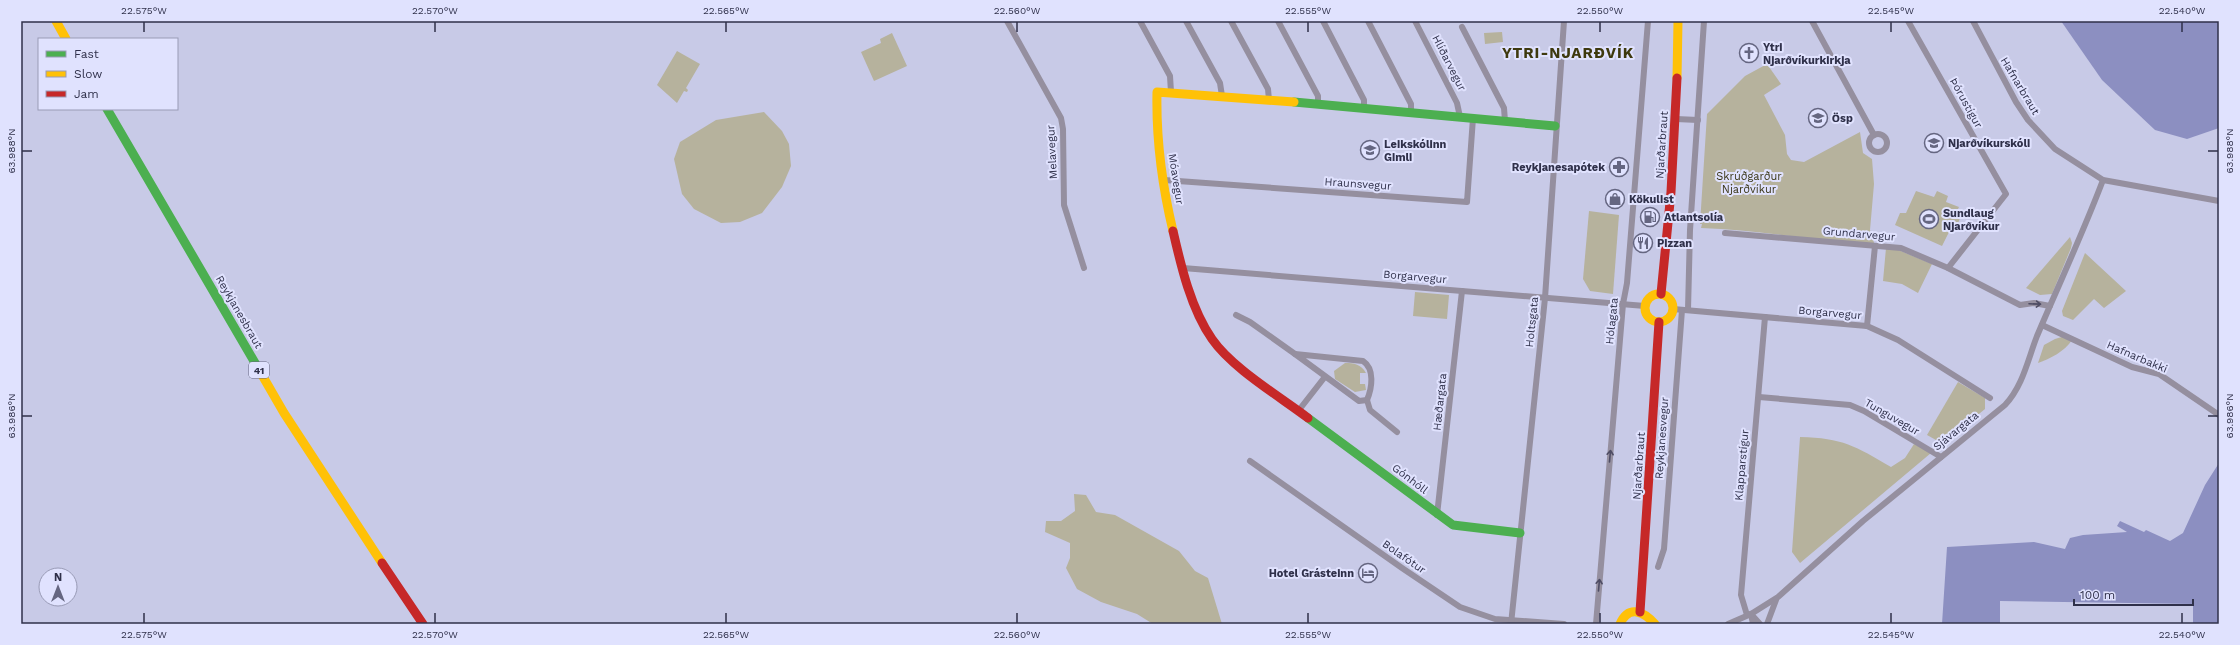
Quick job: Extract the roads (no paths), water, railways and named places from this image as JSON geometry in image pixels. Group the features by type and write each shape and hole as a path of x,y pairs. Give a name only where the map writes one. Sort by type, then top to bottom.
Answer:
{"main road":[{"path":"56,21 65,38"},
{"name":"Njarðarbraut","path":"1661,294 1669,226 1676,119 1678,21"},
{"name":"Móavegur","path":"1171,92 1157,92 1156,128 1174,237 1183,268"},
{"path":"1171,92 1411,112 1555,126"},
{"name":"Reykjanesbraut","path":"108,110 284,413 348,513 423,624"},
{"name":"Gónhóll","path":"1183,268 1202,320 1212,340 1231,360 1437,515 1453,525 1520,533"},
{"path":"1661,294 1681,310 1667,320 1659,322 1650,319 1647,315 1645,306 1649,298 1661,294"},
{"name":"Njarðarbraut","path":"1640,612 1659,322"},
{"path":"1620,624 1629,613 1640,612 1650,616 1655,624"}],"street":[{"name":"Melavegur","path":"1007,21 1061,118 1063,128 1064,205 1084,268"},
{"path":"1140,21 1170,76 1171,92"},
{"path":"1186,21 1220,84 1222,96"},
{"path":"1232,21 1268,89 1269,100"},
{"path":"1278,21 1318,96 1318,104"},
{"path":"1323,21 1364,100 1364,108"},
{"path":"1368,21 1411,104 1411,112"},
{"name":"Hlíðarvegur","path":"1414,21 1457,104 1460,117"},
{"name":"Holtsgata","path":"1511,623 1545,298 1555,126 1564,21"},
{"name":"Hólagata","path":"1596,624 1623,304 1627,283 1648,21"},
{"name":"Reykjanesvegur","path":"1658,567 1664,549 1681,310 1690,230 1704,21"},
{"path":"1812,21 1874,134"},
{"name":"Þórustígur","path":"1908,21 2006,194 1948,268"},
{"name":"Hafnarbraut","path":"1972,21 2016,102 2028,120 2054,149 2103,180 2219,201"},
{"path":"1462,27 1504,108 1505,121"},
{"name":"Hraunsvegur","path":"1164,180 1467,202 1473,118"},
{"path":"1676,119 1698,120"},
{"name":"Sjávargata","path":"1728,624 1778,597 1863,521 2015,395 2050,306 2082,236 2103,180"},
{"name":"Grundarvegur","path":"1724,233 1901,248 1948,268 2020,305 2034,303 2050,306"},
{"path":"1867,326 1875,246"},
{"name":"Borgarvegur","path":"1183,268 1645,306"},
{"name":"Hæðargata","path":"1437,515 1462,291"},
{"name":"Borgarvegur","path":"1681,310 1867,326 1898,340 1990,398"},
{"path":"1236,315 1250,322 1295,354 1324,378 1359,401 1367,400"},
{"name":"Klapparstígur","path":"1753,624 1741,595 1765,317"},
{"name":"Hafnarbakki","path":"2042,325 2132,367 2158,374 2219,415"},
{"path":"1295,354 1363,360 1369,366 1370,372 1372,388 1367,400 1370,410 1397,432"},
{"path":"1299,410 1324,378"},
{"name":"Tunguvegur","path":"1759,397 1839,402 1850,405 1864,411 1941,457"},
{"name":"Bolafótur","path":"1250,461 1447,599 1478,614 1511,623 1564,624"},
{"path":"1767,624 1778,597"},
{"path":"1749,614 1760,624"}],"water":[{"path":"2061,21 2219,21 2219,128 2187,139 2155,130 2102,80"},
{"path":"2219,463 2219,624 2136,624 2193,623 2193,604 2000,601 2000,624 1942,624 1947,547 2034,542 2065,549 2070,538 2083,535 2127,532 2117,526 2120,521 2144,532 2146,530 2170,541 2183,533 2205,485"}],"place":[{"name":"Ytri Njarðvíkurkirkja","path":"1749,53"},
{"name":"Ösp","path":"1818,118"},
{"name":"Njarðvíkurskóli","path":"1934,143"},
{"name":"Leikskólinn Gimli","path":"1370,150"},
{"name":"Reykjanesapótek","path":"1619,167"},
{"name":"Kökulist","path":"1615,199"},
{"name":"Atlantsolía","path":"1650,217"},
{"name":"Sundlaug Njarðvíkur","path":"1929,219"},
{"name":"Pizzan","path":"1643,243"},
{"name":"Hotel Grásteinn","path":"1368,573"}],"district":[{"name":"YTRI-NJARÐVÍK","path":"1568,53"}],"park label":[{"name":"Skrúðgarður Njarðvíkur","path":"1749,182"}]}
